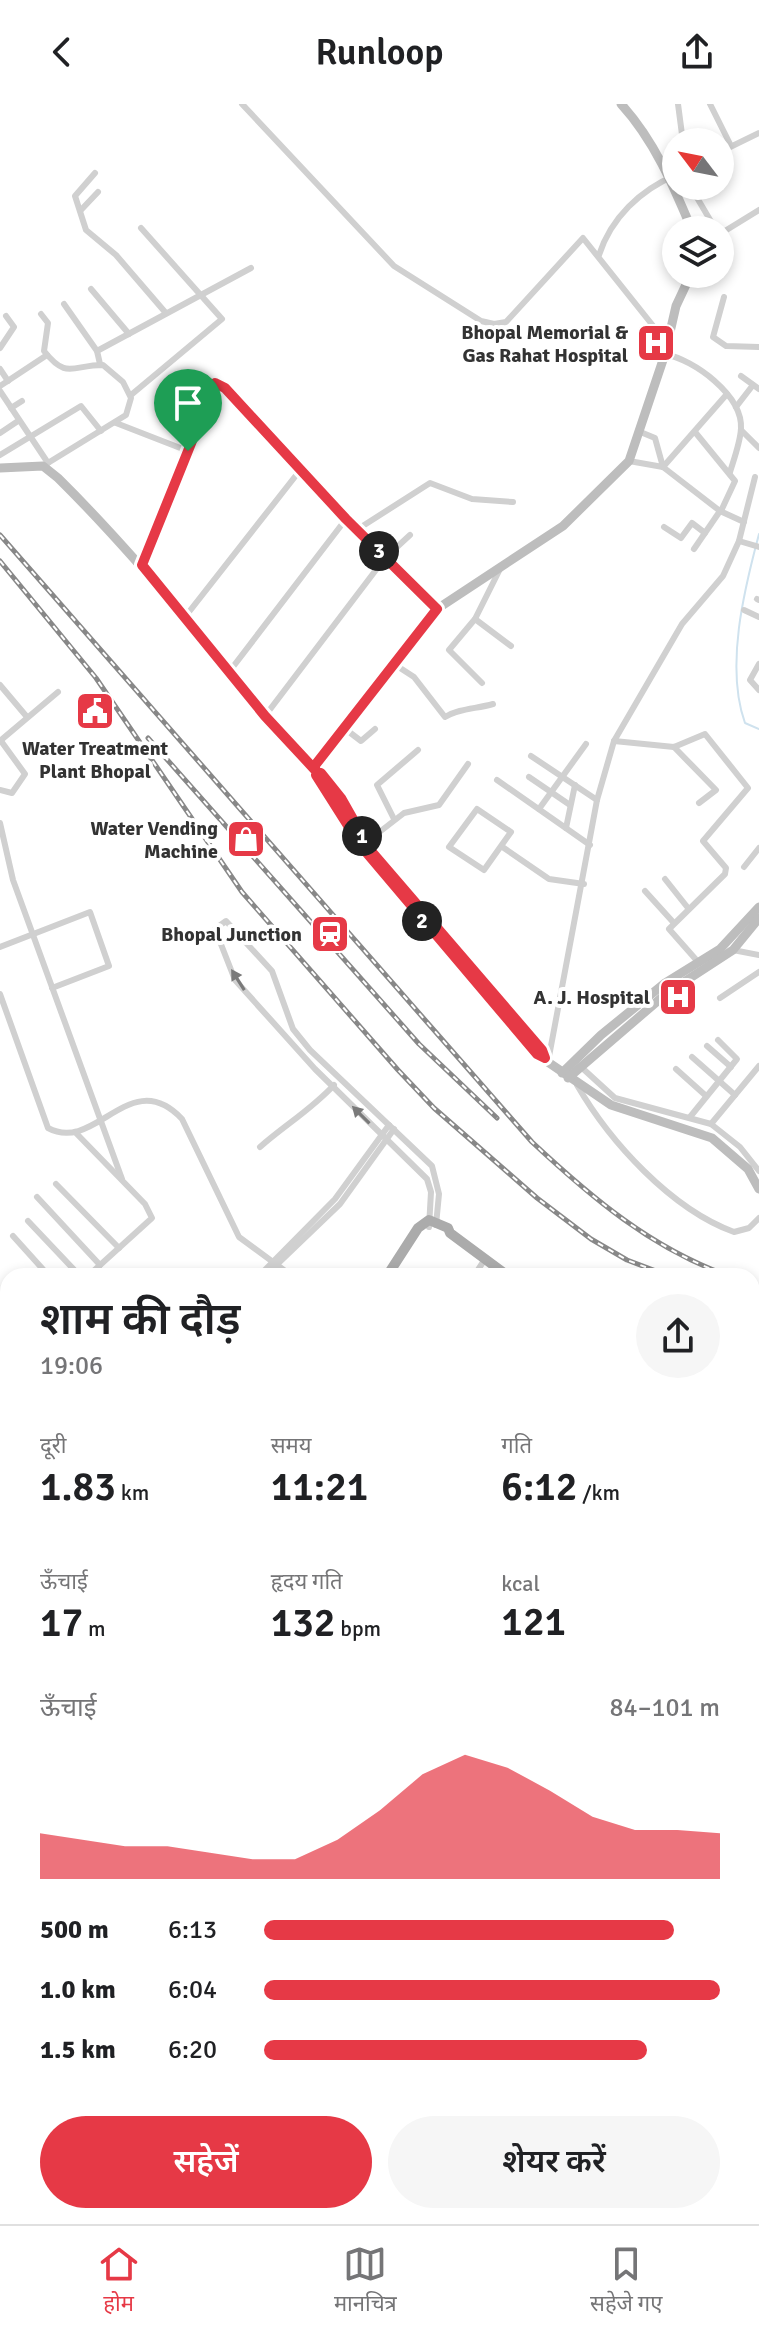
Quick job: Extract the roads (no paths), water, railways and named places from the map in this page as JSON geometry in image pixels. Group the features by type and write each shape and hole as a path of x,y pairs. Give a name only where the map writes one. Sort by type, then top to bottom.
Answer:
{"main road":[{"path":"400,1268 433,1224"},
{"path":"392,1268 418,1228 433,1224 498,1268"}],"street":[{"path":"242,104 394,266 481,321 494,324 506,322 579,239 587,240 666,342"},
{"path":"621,104 639,124 662,159"},
{"path":"678,104 681,128"},
{"path":"710,104 722,128"},
{"path":"734,145 759,133"},
{"path":"95,173 76,192 75,200 86,230 116,255 165,312"},
{"path":"599,255 610,226 620,214 662,184"},
{"path":"81,210 98,192"},
{"path":"734,224 758,212"},
{"path":"0,468 45,464 116,423 126,415 131,395 222,319 141,228"},
{"path":"97,351 251,268"},
{"path":"316,769 437,609 563,526 629,461 665,354 676,306 684,288"},
{"path":"91,289 129,334"},
{"path":"724,297 713,337 726,346 759,347"},
{"path":"64,304 97,351 100,364 123,382 131,395"},
{"path":"41,314 48,323 44,351 64,370 100,364"},
{"path":"0,348 14,327 6,316"},
{"path":"665,354 687,359 727,394 736,407 741,430 730,472"},
{"path":"47,355 0,388 45,464 142,565 265,716 341,798 363,845 418,912 542,1050 547,1060 569,1079 590,1094 630,1113 712,1138 748,1169 759,1189"},
{"path":"0,369 8,381"},
{"path":"736,407 756,387 741,376"},
{"path":"142,565 215,383 225,388 346,519 437,609"},
{"path":"663,467 727,394"},
{"path":"66,399 71,409"},
{"path":"11,408 22,401"},
{"path":"0,455 71,409 83,407 101,431"},
{"path":"0,433 18,421"},
{"path":"116,423 188,451"},
{"path":"741,430 759,448"},
{"path":"638,431 655,438 663,467"},
{"path":"694,549 721,511 735,481 695,432"},
{"path":"629,461 663,467 721,511 744,522"},
{"path":"185,617 301,469"},
{"path":"547,1060 584,884 597,800 614,741 682,624 723,576 739,541 755,477"},
{"path":"358,529 430,483 472,499 513,502"},
{"path":"229,672 346,519"},
{"path":"664,527 681,538 692,523 705,533"},
{"path":"265,716 385,558 410,535"},
{"path":"739,541 756,547"},
{"path":"482,683 449,652 475,619 501,568"},
{"path":"744,610 759,617"},
{"path":"475,619 511,646"},
{"path":"394,664 414,677 445,717 458,709 470,710 493,704"},
{"path":"758,668 750,680 759,690"},
{"path":"0,685 27,717"},
{"path":"0,790 12,793 25,774 0,741 58,692"},
{"path":"344,728 361,741 375,729"},
{"path":"614,741 674,747 705,734 748,788 703,841 726,868 725,874 673,922 668,932 700,965"},
{"path":"539,809 586,744"},
{"path":"674,747 716,790 699,803"},
{"path":"394,819 377,785 418,750"},
{"path":"531,756 597,800"},
{"path":"363,845 394,819 438,806 468,764"},
{"path":"529,777 570,805"},
{"path":"497,780 590,845"},
{"path":"566,828 575,785"},
{"path":"477,809 511,832 501,846 484,870 449,847 477,809"},
{"path":"0,823 13,880 122,1179"},
{"path":"501,846 549,879 584,884"},
{"path":"744,867 759,848"},
{"path":"665,879 688,908"},
{"path":"645,891 673,922"},
{"path":"569,1079 604,1038 728,943 759,907"},
{"path":"0,947 90,912 109,961 107,967 52,988"},
{"path":"700,965 733,950 759,918"},
{"path":"433,1224 427,1179 333,1086 302,1047 272,971 226,921 215,929 235,980 302,1047 432,1166 437,1175 433,1224"},
{"path":"733,950 759,955"},
{"path":"720,998 759,972"},
{"path":"0,994 48,1128 58,1133 75,1132 139,1100 152,1100 175,1111 182,1119 234,1230 246,1245 280,1268"},
{"path":"569,1079 604,1038"},
{"path":"690,1117 737,1058 718,1040"},
{"path":"707,1046 731,1067"},
{"path":"692,1057 735,1095"},
{"path":"580,1066 615,1098 711,1124 740,1147 759,1171"},
{"path":"711,1124 759,1066"},
{"path":"676,1069 705,1095"},
{"path":"260,1147 296,1115 313,1108 340,1079"},
{"path":"569,1079 639,1168 668,1192 734,1232 749,1228 759,1218"},
{"path":"267,1268 340,1204 391,1127"},
{"path":"75,1132 145,1204 152,1218 97,1268"},
{"path":"56,1184 119,1248"},
{"path":"37,1197 100,1265"},
{"path":"28,1221 72,1268"},
{"path":"13,1236 42,1268"},
{"path":"479,1268 486,1258"},
{"path":"269,1268 272,1263"}],"waterway":[{"path":"759,534 743,604 737,653 739,701 745,723 759,729"}],"railway":[{"path":"0,535 532,1142 624,1220 674,1251 710,1268"},
{"path":"0,561 96,678 242,892 398,1070 434,1108 537,1198 591,1239 648,1268"},
{"path":"148,738 419,1044 497,1118"}],"place":[{"name":"Bhopal Memorial & Gas Rahat Hospital","path":"656,343"},
{"name":"Water Treatment Plant Bhopal","path":"95,711"},
{"name":"Water Vending Machine","path":"246,839"},
{"name":"Bhopal Junction","path":"330,934"},
{"name":"A. J. Hospital","path":"678,997"}]}
